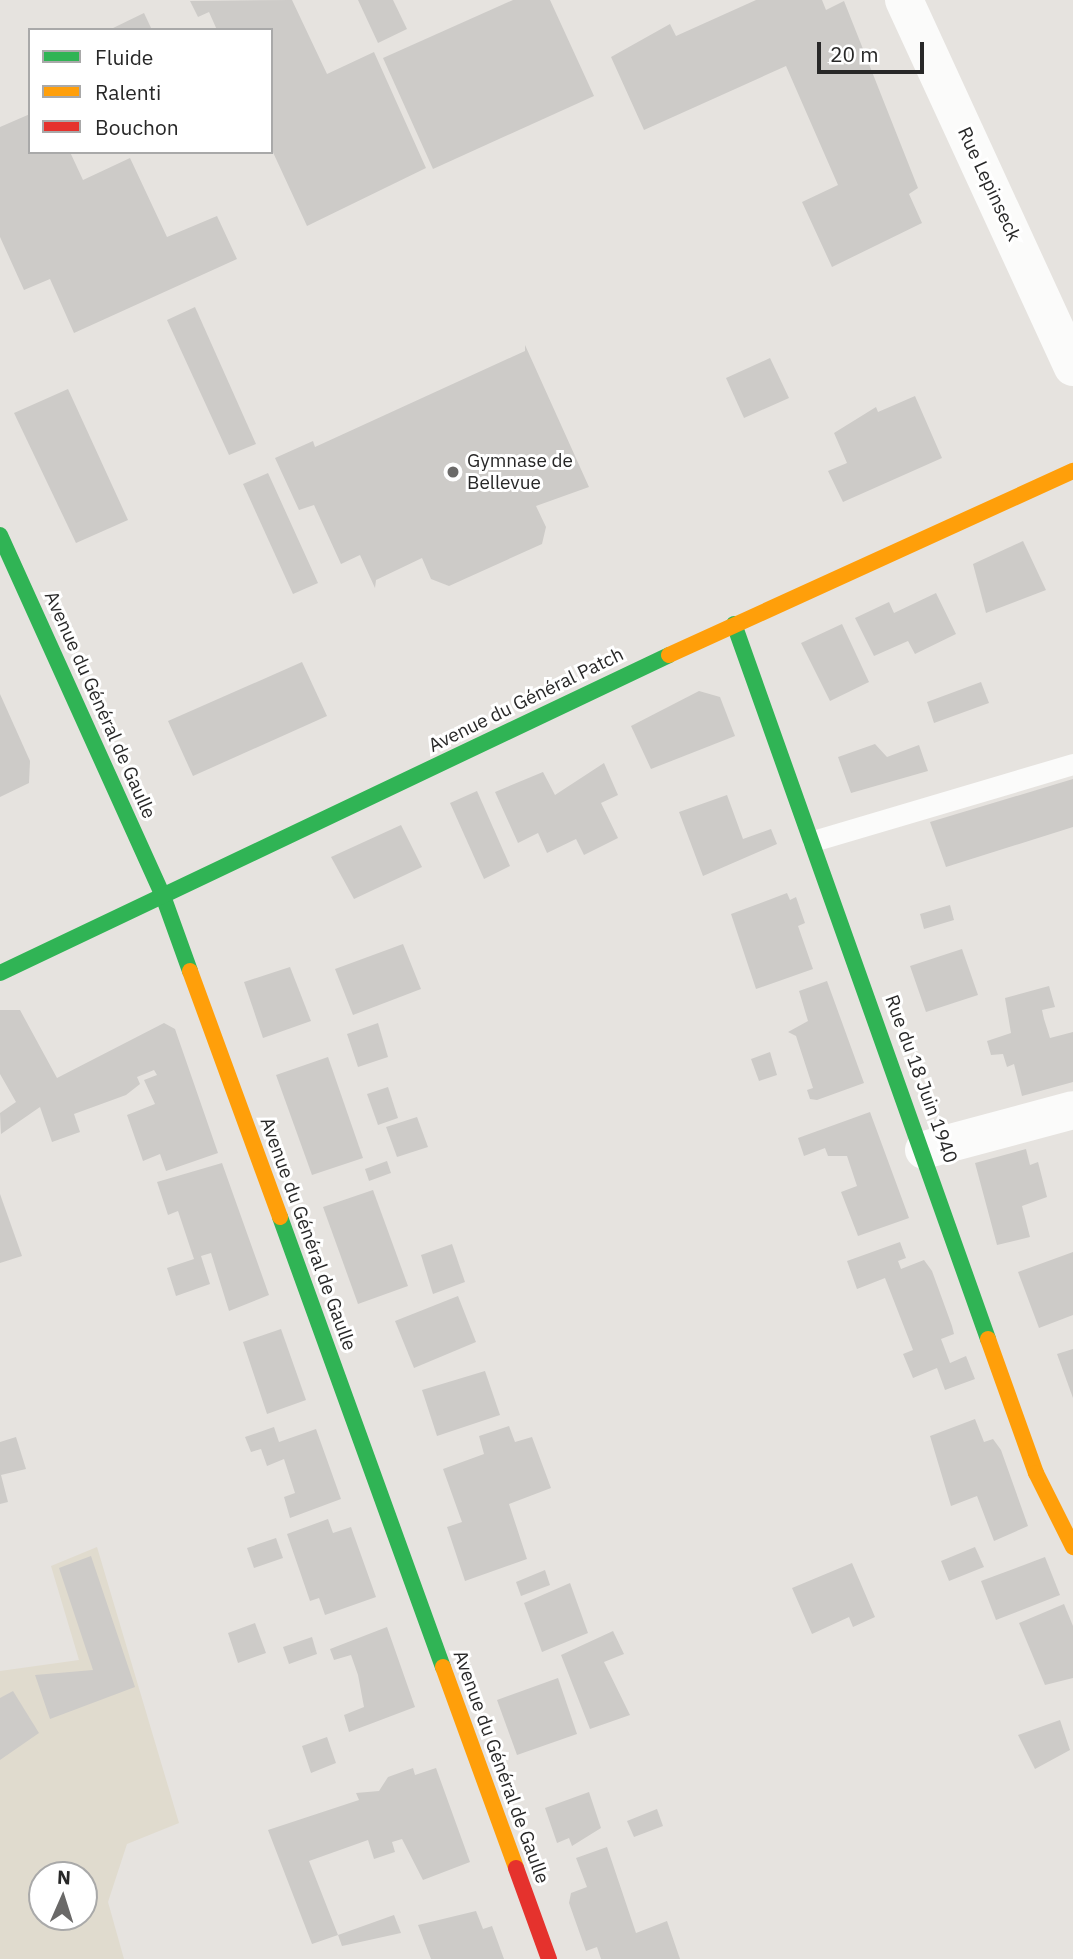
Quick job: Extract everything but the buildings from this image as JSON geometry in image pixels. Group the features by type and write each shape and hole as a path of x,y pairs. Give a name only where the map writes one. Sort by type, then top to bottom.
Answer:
{"street":[{"name":"Rue Lepinseck","path":"905,0 1073,367"},
{"name":"Avenue du Général Patch","path":"0,973 734,624 1073,471"},
{"name":"Avenue du Général de Gaulle","path":"0,535 163,896 549,1959"},
{"name":"Rue du 18 Juin 1940","path":"734,624 924,1150 1036,1473 1073,1547"},
{"path":"924,1150 1073,1110"}],"lane":[{"path":"813,841 1073,764"}],"shaded area":[{"path":"97,1547 179,1823 127,1844 108,1902 124,1959 0,1959 0,1671 79,1660 51,1566"}],"traffic: fast":[{"path":"0,535 163,896 190,971"},
{"path":"734,624 988,1339"},
{"path":"0,973 669,655"},
{"path":"280,1217 443,1667"}],"traffic: slow":[{"path":"669,655 1073,471"},
{"path":"190,971 280,1217"},
{"path":"988,1339 1036,1473 1073,1547"},
{"path":"443,1667 516,1868"}],"traffic: jam":[{"path":"516,1868 549,1959"}],"place":[{"name":"Gymnase de Bellevue","path":"453,472"}]}
